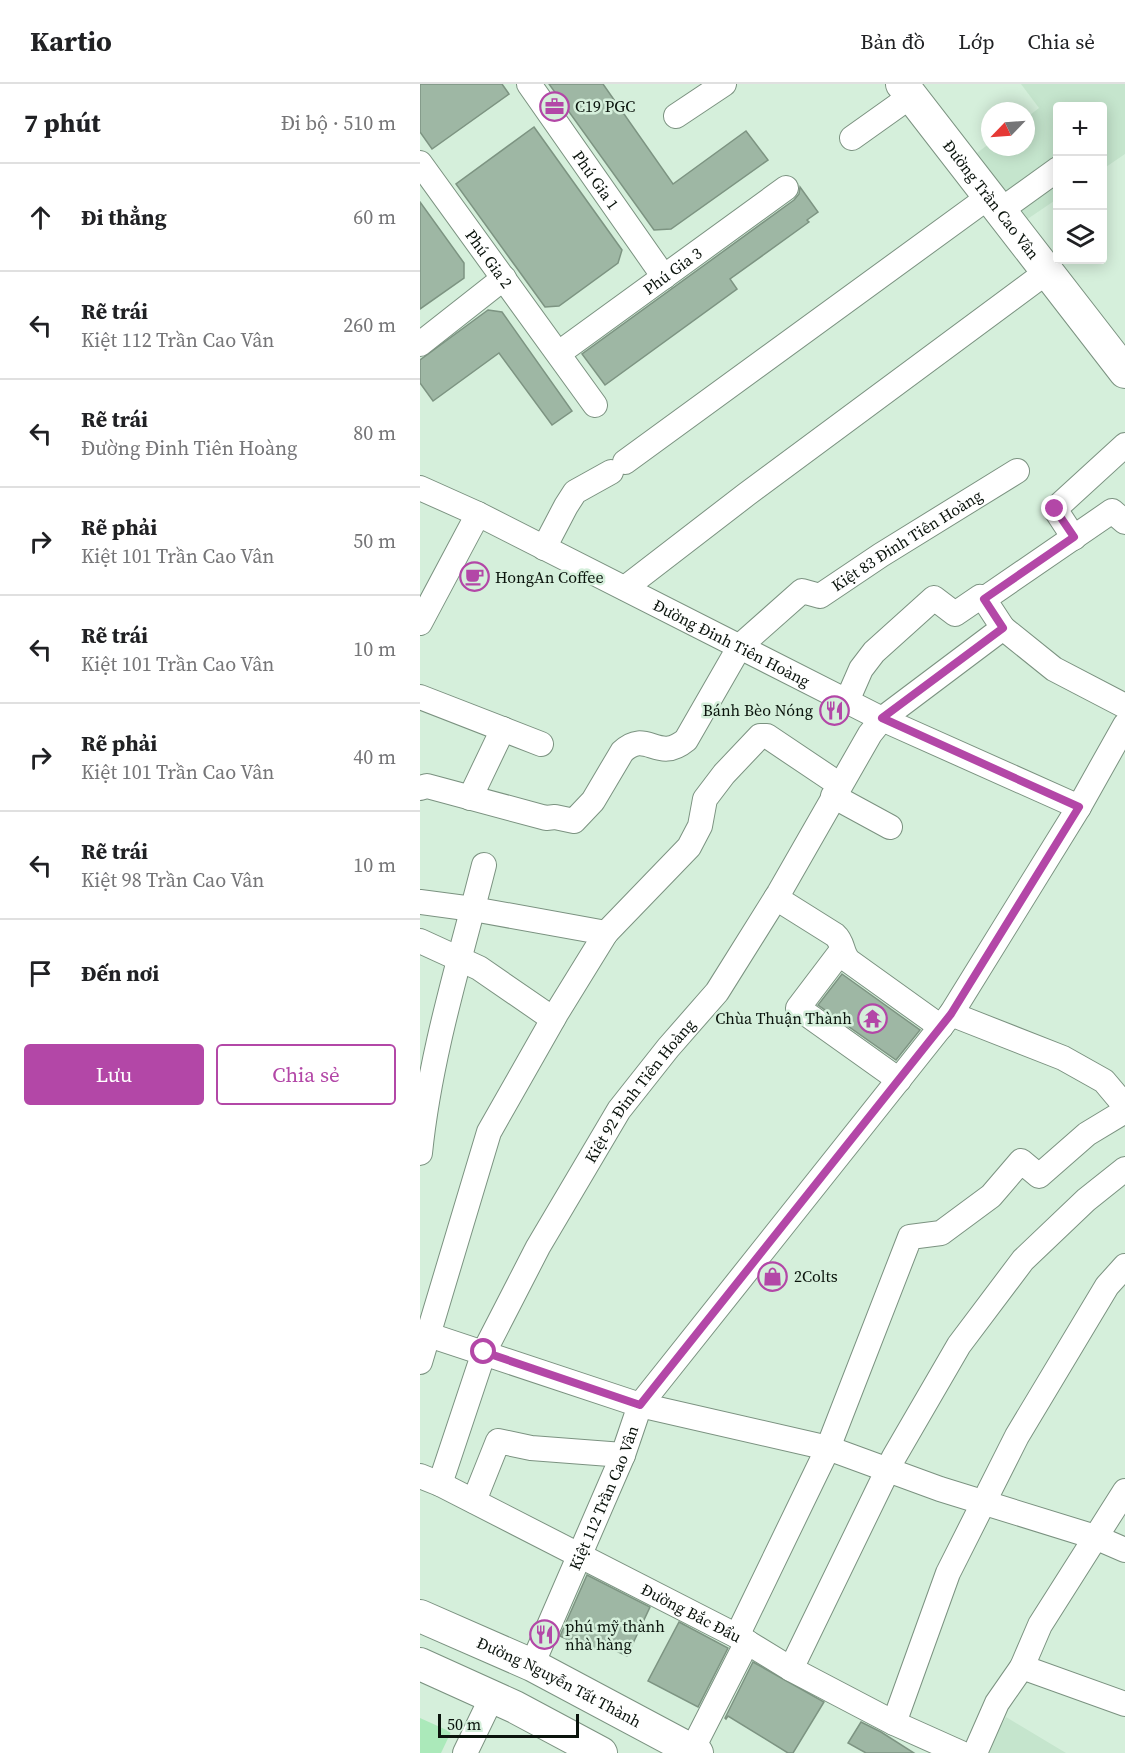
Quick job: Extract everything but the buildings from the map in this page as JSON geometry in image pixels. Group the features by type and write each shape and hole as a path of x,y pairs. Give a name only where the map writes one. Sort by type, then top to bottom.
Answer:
{"main road":[{"name":"Đường Trần Cao Vân","path":"906,90 1125,372"},
{"name":"Đường Nguyễn Tất Thành","path":"420,1616 532,1665 694,1752"},
{"path":"420,1664 503,1702 601,1753"},
{"path":"503,1702 532,1665"}],"street":[{"name":"Phú Gia 1","path":"529,84 664,277"},
{"path":"676,116 724,84"},
{"path":"852,138 906,90"},
{"path":"544,548 575,492 618,467 995,203 1053,171"},
{"name":"Phú Gia 2","path":"424,178 504,278 595,405"},
{"name":"Phú Gia 3","path":"559,353 786,188"},
{"path":"625,588 747,494 1048,271"},
{"path":"420,344 504,278"},
{"path":"1074,537 1055,509 1125,445"},
{"name":"Kiệt 83 Đinh Tiên Hoàng","path":"740,645 802,591 820,596 881,555 1017,471"},
{"name":"Đường Đinh Tiên Hoàng","path":"420,488 478,514 882,718 1079,807"},
{"path":"984,599 1112,511 1125,522"},
{"path":"420,623 478,514"},
{"path":"847,700 861,669 874,652 934,597 955,614 980,597 984,599 1003,628 1054,669 1125,706"},
{"name":"Kiệt 92 Đinh Tiên Hoàng","path":"430,1480 484,1352 538,1247 619,1110 668,1048 717,992 776,898 861,747 882,718 1003,628"},
{"path":"420,788 427,786 546,818 555,817 574,821 593,801 622,752 628,747 641,743 672,750 686,740 740,645"},
{"path":"420,697 541,744"},
{"name":"Kiệt 112 Trần Cao Vân","path":"532,1665 623,1455 640,1405 946,1020 1079,807 1125,725"},
{"path":"470,798 503,729"},
{"path":"420,1362 424,1333 489,1132 553,1019 606,933 689,847 700,826 705,799 724,774 760,736 767,736 836,790 890,827"},
{"path":"420,1153 425,1109 484,866"},
{"path":"776,898 836,936 849,962 946,1020 1063,1058 1104,1081 1125,1106"},
{"path":"420,902 473,909 606,933"},
{"path":"420,941 460,958 496,978 553,1019"},
{"path":"842,950 798,1008 899,1080"},
{"path":"694,1752 828,1448 910,1237 941,1233 991,1196 1021,1161 1039,1176 1087,1134 1125,1112"},
{"path":"791,1669 887,1471 959,1345 1023,1260 1086,1200 1125,1170"},
{"path":"894,1723 948,1573 1017,1436 1107,1286 1125,1266"},
{"path":"424,1333 640,1405 828,1448 887,1471 1095,1537 1125,1550"},
{"path":"474,1501 498,1441 531,1448 623,1455"},
{"name":"Đường Bắc Đẩu","path":"430,1480 580,1554 742,1639 791,1669 894,1723 962,1753"},
{"path":"975,1753 997,1703 1022,1667 1040,1625 1125,1491"},
{"path":"1022,1667 1125,1704"},
{"path":"465,1753 503,1702"}],"shaded area":[{"path":"1021,84 1125,84 1125,154 1107,166 1107,102 1053,102 1053,202 1026,220 977,153 981,150 981,156 1035,156 1035,111 1039,108"},
{"path":"1006,1717 1066,1753 985,1753"}],"green space":[{"path":"420,1718 451,1732 441,1753 420,1753"}],"place":[{"name":"C19 PGC","path":"554,106"},
{"name":"HongAn Coffee","path":"474,577"},
{"name":"Bánh Bèo Nóng","path":"834,710"},
{"name":"Chùa Thuận Thành","path":"873,1018"},
{"name":"2Colts","path":"773,1276"},
{"name":"phú mỹ thành nhà hàng","path":"544,1635"}],"route":[{"path":"484,1352 640,1405 951,1014 1079,807 882,718 1003,628 984,599 1074,537 1055,509"}]}
